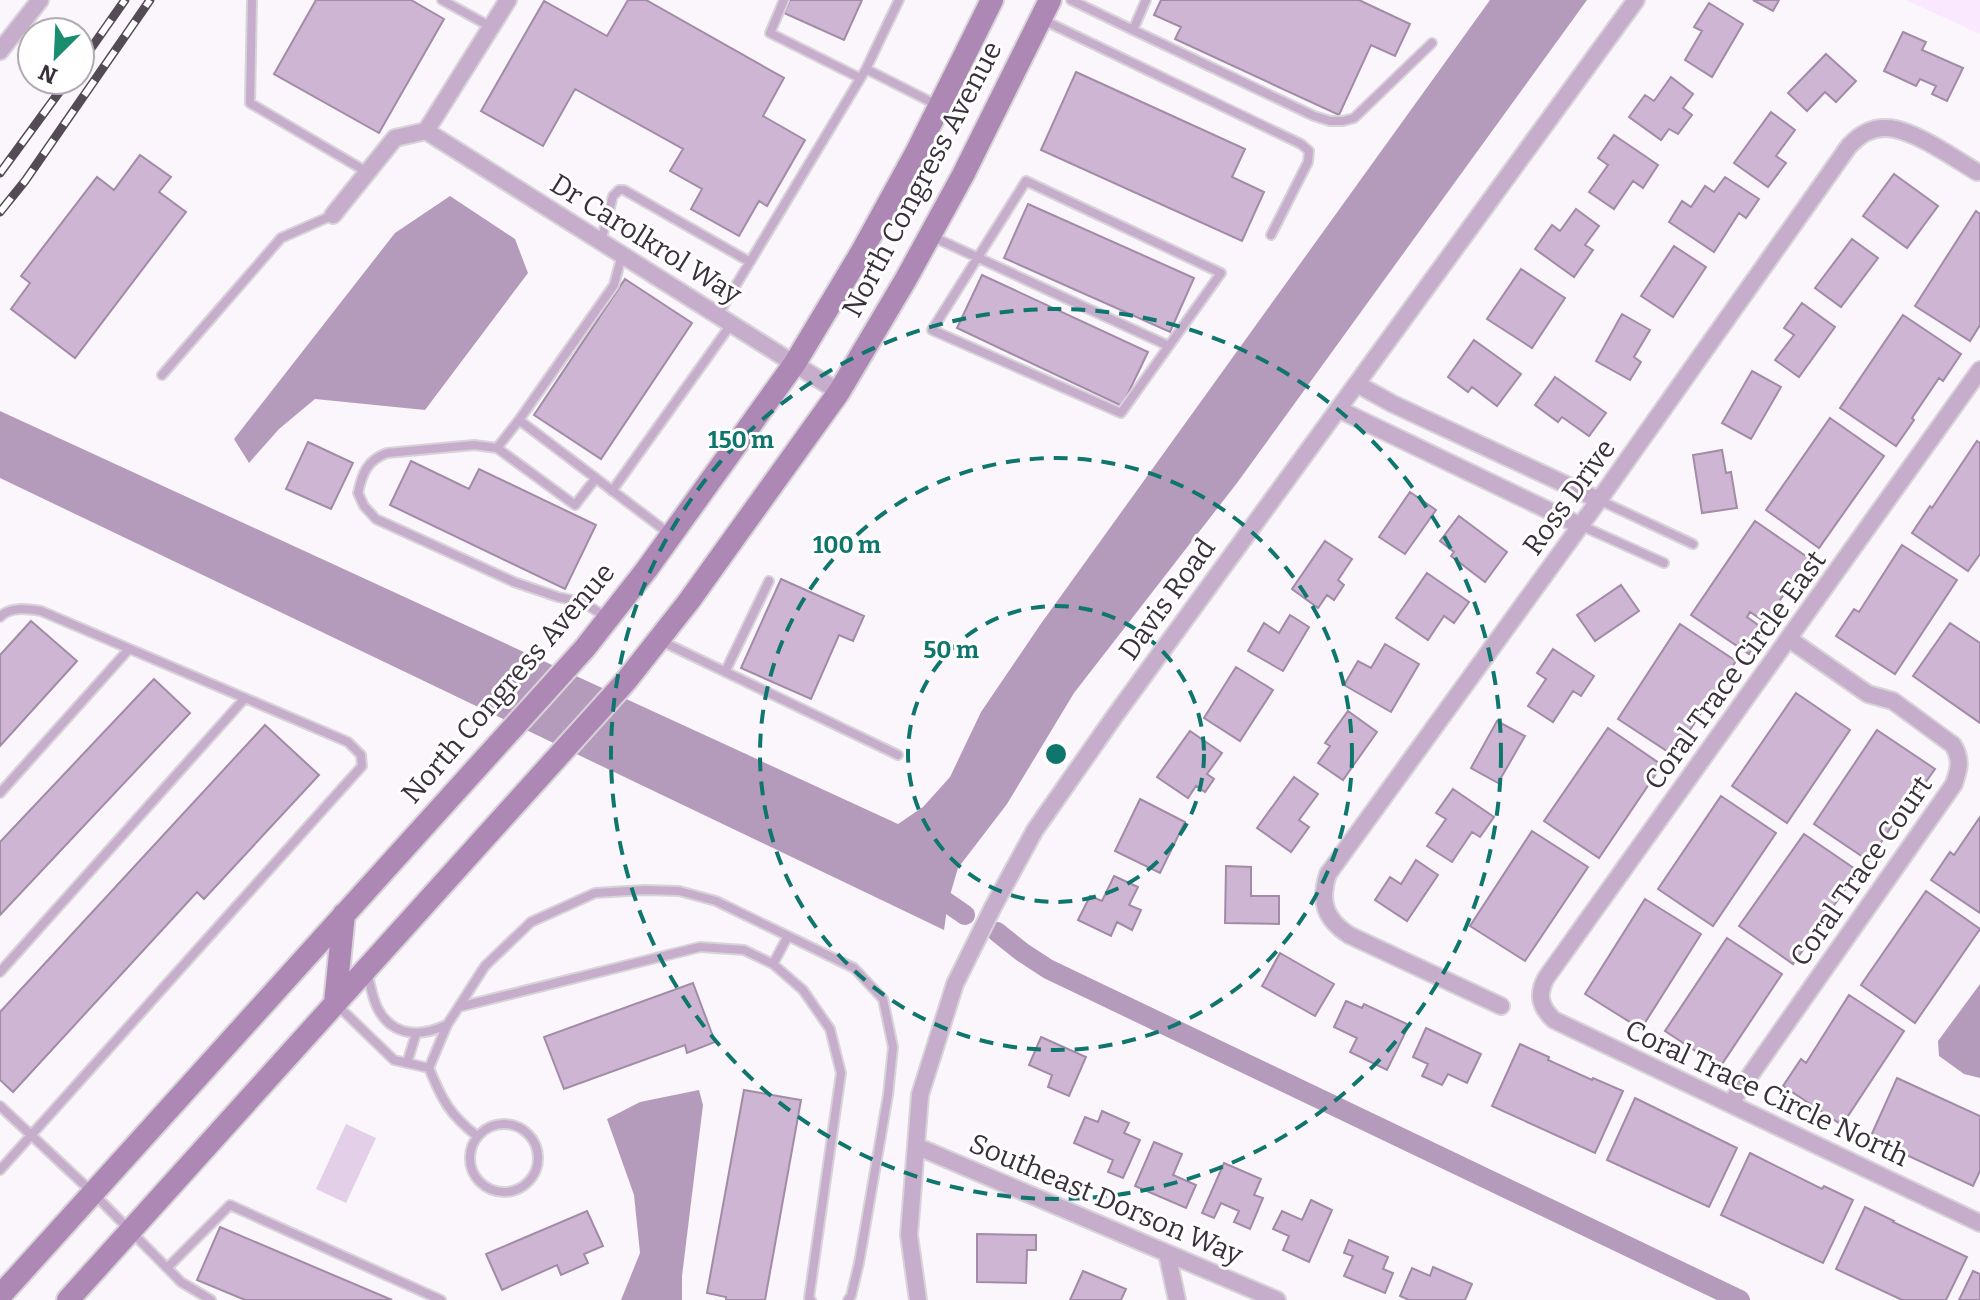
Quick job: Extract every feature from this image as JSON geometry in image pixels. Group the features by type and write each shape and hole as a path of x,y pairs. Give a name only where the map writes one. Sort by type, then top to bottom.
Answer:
{"main road":[{"name":"North Congress Avenue","path":"0,1296 585,648 608,618 795,363 861,253 992,0"},
{"name":"North Congress Avenue","path":"68,1300 626,681 689,601 839,392 931,235 1046,10"},
{"path":"335,1003 344,914"}],"street":[{"path":"0,51 40,0"},
{"path":"333,215 395,138 426,131 508,0"},
{"name":"Davis Road","path":"918,1300 909,1235 920,1095 955,984 1035,830 1636,0"},
{"name":"Ross Drive","path":"1501,1006 1337,927 1324,902 1328,874 1581,526 1849,146 1871,130 1885,127 1900,130 1935,146 1977,172"},
{"name":"Dr Carolkrol Way","path":"426,131 839,392"},
{"name":"Coral Trace Circle East","path":"1540,1002 1546,978 1980,370"},
{"path":"1357,384 1393,404 1599,500"},
{"path":"1338,409 1581,526"},
{"name":"Coral Trace Court","path":"1730,1104 1954,784 1960,766 1953,745 1893,701 1868,694 1789,639"},
{"name":"Coral Trace Circle North","path":"1540,1002 1554,1020 1980,1223"},
{"name":"Southeast Dorson Way","path":"916,1146 1277,1300"},
{"path":"1167,1253 1177,1300"}],"lane":[{"path":"252,0 250,103 367,173"},
{"path":"442,0 491,27"},
{"path":"784,0 770,33 860,78"},
{"path":"612,491 725,319 750,262 866,69 899,0"},
{"path":"1071,0 1257,90 1330,121 1354,118 1432,43"},
{"path":"1133,30 1146,0"},
{"path":"1046,10 1309,151 1308,162 1271,235"},
{"path":"866,69 939,106"},
{"path":"1026,181 1221,273 1169,346 1121,413 932,330 1026,181"},
{"path":"601,241 613,196 624,190 750,262"},
{"path":"162,375 281,238 333,215"},
{"path":"931,235 1169,346"},
{"path":"497,448 614,285 622,254"},
{"path":"519,420 671,535"},
{"path":"596,478 575,505 497,448 474,445 387,453 375,457 362,475 358,493 364,506 376,519 514,582 582,602 608,618"},
{"path":"1599,500 1693,544"},
{"path":"1581,526 1664,563"},
{"path":"725,672 769,581"},
{"path":"0,617 4,613 25,608 41,611 348,742 361,755 362,766 0,1170"},
{"path":"658,640 898,755"},
{"path":"0,793 129,649"},
{"path":"0,972 245,698"},
{"path":"477,1136 459,1122 445,1104 429,1068 447,1025 485,966 531,922 595,893 679,891 716,901 854,968 883,999 893,1047 888,1095 859,1263 848,1300"},
{"path":"773,964 788,936"},
{"path":"459,1007 700,947 744,950 773,964 803,990 830,1029 841,1073 811,1300"},
{"path":"366,968 377,1008 387,1021 400,1030 416,1034 432,1032 447,1025"},
{"path":"335,1003 394,1060 429,1068"},
{"path":"407,1063 416,1034"},
{"path":"0,1106 93,1193 181,1282 211,1300"},
{"path":"503,1124 522,1129 530,1136 538,1153 535,1173 530,1181 523,1187 504,1193 494,1192 478,1181 472,1173 469,1154 477,1136 503,1124"},
{"path":"167,1268 230,1205 441,1300"}],"shaded area":[{"path":"1490,0 1587,0 1237,483 1074,693 1007,804 958,868 944,930 0,478 0,411 898,824 923,807 950,777 981,712 1040,625"},
{"path":"1906,0 1980,0 1980,34"},
{"path":"450,196 515,239 528,273 425,410 315,399 279,429 249,463 234,439 395,233"},
{"path":"1980,984 1980,1078 1964,1074 1939,1056 1938,1041"},
{"path":"699,1090 703,1105 682,1276 682,1300 621,1300 640,1253 634,1195 607,1119 640,1102"},
{"path":"346,1124 376,1138 346,1203 316,1189"}],"building":[{"path":"316,0 411,0 444,19 379,133 274,74"},
{"path":"628,0 646,0 784,78 763,116 805,140 767,206 759,201 739,236 691,209 702,189 670,171 683,149 575,89 543,146 481,111 544,1 607,36"},
{"path":"790,0 862,0 844,40 784,13"},
{"path":"1161,0 1359,0 1410,24 1395,56 1371,45 1339,115 1175,39 1181,27 1154,15"},
{"path":"1753,0 1779,0 1773,11"},
{"path":"1709,3 1743,24 1712,77 1685,60 1702,31 1694,27"},
{"path":"1903,32 1926,42 1922,50 1963,68 1947,101 1932,94 1936,86 1920,79 1916,86 1884,71"},
{"path":"1826,54 1856,81 1836,102 1825,92 1807,111 1788,93"},
{"path":"1076,72 1245,149 1232,177 1264,192 1242,241 1041,150"},
{"path":"1671,77 1693,94 1683,108 1692,115 1678,134 1669,129 1661,140 1629,117 1645,95 1654,101"},
{"path":"1771,112 1795,130 1776,156 1786,163 1768,187 1734,163"},
{"path":"1614,135 1658,165 1643,188 1633,181 1614,209 1589,192 1608,165 1598,158"},
{"path":"140,155 171,177 159,192 186,212 75,358 11,309 30,283 21,276 97,177 114,190"},
{"path":"1894,174 1938,206 1907,248 1863,216"},
{"path":"1725,177 1759,199 1746,218 1739,213 1714,252 1669,222 1682,201 1691,207 1705,186 1714,192"},
{"path":"1028,204 1194,278 1170,332 1004,258"},
{"path":"1576,209 1599,226 1585,245 1593,250 1574,277 1535,249 1552,225 1560,231"},
{"path":"1976,211 1980,214 1980,325 1970,341 1915,306"},
{"path":"1852,239 1878,258 1841,307 1815,288"},
{"path":"1674,246 1706,267 1673,317 1641,296"},
{"path":"1521,269 1565,298 1532,348 1487,319"},
{"path":"982,275 1148,352 1122,406 957,328"},
{"path":"625,279 692,323 601,459 534,415"},
{"path":"1802,303 1835,327 1799,377 1775,360 1794,335 1784,328"},
{"path":"1622,314 1650,330 1634,357 1641,362 1630,380 1596,361"},
{"path":"1903,315 1961,354 1943,381 1939,378 1896,446 1840,408"},
{"path":"1474,340 1521,374 1497,406 1472,387 1468,392 1448,377"},
{"path":"1752,371 1781,387 1751,439 1722,423"},
{"path":"1555,377 1606,413 1589,436 1562,417 1558,422 1535,405"},
{"path":"1830,418 1884,456 1819,548 1766,510"},
{"path":"1977,441 1980,443 1980,554 1968,571 1912,533"},
{"path":"308,442 353,463 331,509 286,489"},
{"path":"1722,450 1726,473 1731,472 1737,508 1702,513 1693,455"},
{"path":"411,461 469,489 479,469 596,525 565,589 390,505"},
{"path":"1410,492 1436,510 1405,554 1379,537"},
{"path":"1459,516 1507,552 1485,582 1451,556 1454,552 1440,541"},
{"path":"1755,521 1813,561 1795,587 1791,584 1765,622 1750,612 1747,617 1765,630 1749,654 1691,615"},
{"path":"1325,541 1352,559 1338,580 1344,585 1334,600 1327,595 1318,608 1292,589"},
{"path":"1902,545 1957,580 1895,674 1836,636 1854,609 1859,612"},
{"path":"1427,573 1469,602 1454,623 1444,616 1428,640 1396,618"},
{"path":"781,579 864,616 853,641 839,635 811,699 741,668"},
{"path":"1621,585 1639,611 1595,641 1577,615"},
{"path":"1290,615 1309,627 1283,671 1248,651 1264,623 1279,633"},
{"path":"31,621 77,661 0,746 0,655"},
{"path":"1950,623 1980,643 1980,723 1913,676"},
{"path":"1680,624 1736,661 1673,755 1618,719"},
{"path":"1385,644 1419,664 1391,712 1344,685 1358,661 1371,668"},
{"path":"1553,649 1594,676 1581,696 1573,691 1553,722 1528,706 1546,679 1537,673"},
{"path":"1236,667 1273,690 1240,741 1204,718"},
{"path":"154,679 190,713 0,915 0,842"},
{"path":"1796,693 1850,730 1787,823 1732,786"},
{"path":"1348,711 1377,732 1343,780 1318,763 1330,746 1325,743"},
{"path":"1497,721 1525,736 1498,783 1471,768"},
{"path":"265,725 319,775 204,899 197,892 13,1092 0,1080 0,1012"},
{"path":"1608,728 1662,765 1599,858 1544,821"},
{"path":"1877,730 1935,769 1916,796 1913,793 1869,861 1814,824"},
{"path":"1190,731 1222,753 1207,774 1214,779 1205,792 1196,786 1188,798 1157,777"},
{"path":"1294,777 1318,794 1299,820 1309,827 1291,852 1257,828"},
{"path":"1453,789 1494,817 1480,837 1472,832 1452,862 1427,846 1446,819 1436,813"},
{"path":"1721,796 1776,833 1713,926 1658,889"},
{"path":"1140,799 1185,822 1160,873 1115,851"},
{"path":"1980,817 1980,913 1931,880 1950,852 1954,855"},
{"path":"1532,831 1588,867 1525,961 1470,926"},
{"path":"1804,834 1858,871 1793,964 1739,926"},
{"path":"1416,860 1438,875 1407,921 1375,900 1390,877 1401,884"},
{"path":"1226,866 1251,867 1251,896 1279,896 1279,924 1225,923"},
{"path":"1114,876 1138,887 1129,905 1141,910 1132,930 1117,922 1111,936 1078,920 1090,896 1102,901"},
{"path":"1926,891 1980,929 1915,1023 1861,985"},
{"path":"1645,899 1701,934 1641,1029 1585,994"},
{"path":"1727,938 1782,974 1720,1067 1665,1031"},
{"path":"1280,953 1334,984 1315,1016 1262,986"},
{"path":"693,983 715,1042 687,1053 685,1045 564,1089 544,1037"},
{"path":"1849,995 1904,1031 1842,1125 1783,1086 1801,1059 1806,1063"},
{"path":"1346,1001 1362,1008 1364,1004 1409,1025 1387,1070 1350,1052 1357,1038 1334,1027"},
{"path":"1426,1028 1481,1054 1467,1083 1448,1074 1442,1085 1422,1076 1428,1064 1413,1057"},
{"path":"1041,1037 1086,1057 1069,1096 1048,1087 1052,1075 1029,1065"},
{"path":"1520,1044 1549,1057 1548,1060 1623,1091 1595,1153 1492,1106"},
{"path":"1897,1078 1980,1116 1980,1171 1973,1186 1870,1138"},
{"path":"744,1090 801,1100 765,1300 726,1300 726,1297 707,1293"},
{"path":"1635,1098 1737,1148 1709,1207 1607,1160"},
{"path":"1102,1111 1129,1123 1124,1133 1140,1140 1123,1178 1108,1172 1113,1160 1074,1143 1085,1117 1098,1122"},
{"path":"1154,1142 1182,1154 1173,1175 1196,1185 1186,1208 1135,1186"},
{"path":"1750,1153 1822,1189 1824,1186 1853,1200 1823,1263 1721,1215"},
{"path":"1224,1163 1261,1179 1254,1195 1263,1198 1250,1229 1234,1222 1239,1211 1221,1203 1214,1218 1202,1213"},
{"path":"1311,1200 1332,1210 1309,1262 1283,1250 1289,1236 1273,1229 1282,1211 1302,1220"},
{"path":"1865,1207 1967,1257 1946,1300 1902,1300 1836,1269"},
{"path":"587,1211 603,1246 584,1254 588,1263 561,1275 557,1265 502,1290 486,1254"},
{"path":"220,1227 392,1300 245,1300 197,1280"},
{"path":"977,1234 1036,1235 1036,1250 1027,1250 1026,1283 977,1282"},
{"path":"1349,1240 1388,1257 1383,1269 1393,1273 1385,1293 1344,1276 1353,1256 1344,1253"},
{"path":"1433,1267 1472,1284 1465,1300 1409,1300 1400,1296 1412,1268 1430,1276"},
{"path":"1083,1271 1126,1289 1121,1300 1070,1300"},
{"path":"1973,1271 1980,1274 1980,1300 1959,1300"}],"waterway":[{"path":"926,888 965,915"},
{"path":"997,932 1048,969 1740,1300"}],"railway":[{"path":"96,41 125,0"},
{"path":"0,212 25,181 150,0"},
{"path":"0,173 56,96"}]}
